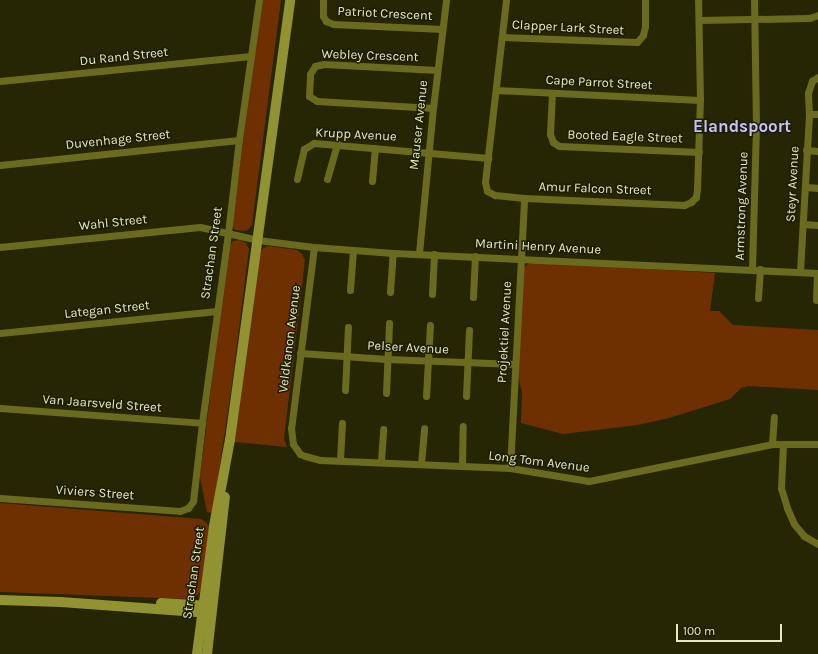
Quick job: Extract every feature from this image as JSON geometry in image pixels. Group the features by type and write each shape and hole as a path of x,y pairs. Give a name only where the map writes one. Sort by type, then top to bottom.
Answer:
{"street":[{"name":"Strachan Street","path":"188,508 193,501 239,140 259,0"},
{"name":"Strachan Street","path":"197,654 207,609 223,472 229,449 290,0"},
{"name":"Patriot Crescent","path":"323,0 322,16 326,22 333,24 442,29"},
{"name":"Mauser Avenue","path":"418,253 437,70 446,0"},
{"name":"Amur Falcon Street","path":"506,0 485,182 487,191 495,195 524,198 684,205 691,202 696,197 700,100 698,0"},
{"name":"Clapper Lark Street","path":"502,37 637,42 643,35 645,26 644,0"},
{"name":"Armstrong Avenue","path":"752,269 756,125 754,0"},
{"path":"699,20 809,18 818,15"},
{"name":"Du Rand Street","path":"0,81 251,56"},
{"name":"Webley Crescent","path":"433,108 317,101 309,96 310,74 315,66 324,64 437,70"},
{"name":"Steyr Avenue","path":"800,271 809,114 809,86 812,81 818,78"},
{"name":"Cape Parrot Street","path":"496,90 700,100"},
{"name":"Booted Eagle Street","path":"552,93 550,134 553,142 559,146 699,152"},
{"path":"809,114 818,114"},
{"name":"Duvenhage Street","path":"0,165 239,140"},
{"name":"Krupp Avenue","path":"298,179 301,158 306,146 314,142 488,158"},
{"path":"327,179 337,143"},
{"path":"372,181 375,148"},
{"path":"806,150 818,151"},
{"path":"805,187 818,188"},
{"name":"Projektiel Avenue","path":"510,468 524,198"},
{"path":"803,224 818,225"},
{"name":"Wahl Street","path":"0,247 188,227 210,228 258,240"},
{"name":"Martini Henry Avenue","path":"258,240 314,247 393,253 760,269 818,273"},
{"name":"Veldkanon Avenue","path":"291,435 314,247"},
{"path":"350,290 353,250"},
{"path":"390,292 393,253"},
{"path":"432,294 434,254"},
{"path":"473,297 476,256"},
{"path":"758,298 760,269"},
{"path":"816,300 818,273"},
{"name":"Lategan Street","path":"0,333 217,311"},
{"path":"386,393 389,323"},
{"path":"426,396 430,325"},
{"path":"345,390 348,326"},
{"path":"466,396 469,330"},
{"name":"Pelser Avenue","path":"300,353 387,359 515,364"},
{"name":"Van Jaarsveld Street","path":"0,408 202,423"},
{"path":"772,444 774,417"},
{"path":"340,460 342,423"},
{"path":"462,465 463,426"},
{"path":"421,464 424,428"},
{"path":"381,461 383,429"},
{"name":"Long Tom Avenue","path":"291,435 293,444 300,454 320,460 381,461 510,468 594,481 772,444 818,444"},
{"path":"782,444 781,488 787,508 794,524 804,536 818,544"},
{"name":"Viviers Street","path":"0,498 180,511 188,508"},
{"path":"0,600 207,609"},
{"name":"Strachan Street","path":"207,609 207,654"}],"shaded area":[{"path":"262,0 281,0 252,225 248,230 244,231 235,230 232,225"},
{"path":"240,240 246,243 249,249 232,383 213,511 211,513 207,512 200,477 229,246 233,241"},
{"path":"267,246 297,250 302,254 305,260 284,439 287,447 235,442 258,255 261,250"},
{"path":"531,262 715,273 710,311 719,311 733,325 818,330 818,390 748,386 741,388 730,399 669,418 638,425 563,434 521,423 522,393 518,373 523,268"},
{"path":"0,503 201,519 206,522 210,528 200,592 196,597 188,599 0,592"}],"district":[{"name":"Elandspoort","path":"742,127"}]}
